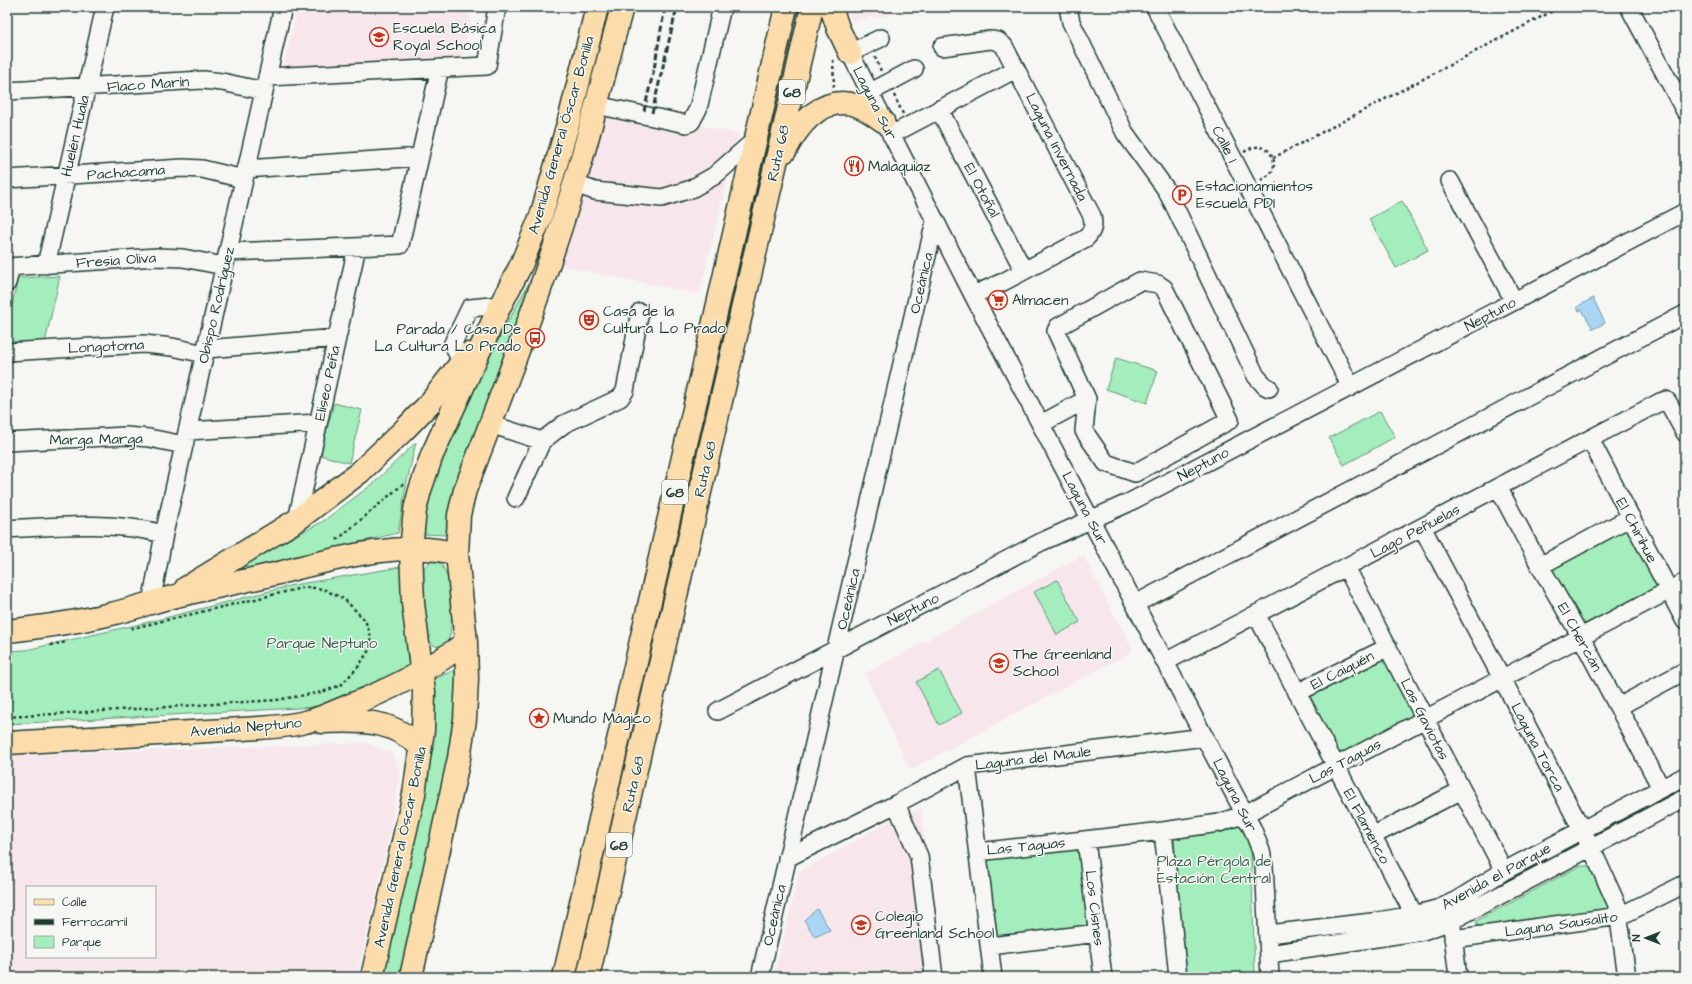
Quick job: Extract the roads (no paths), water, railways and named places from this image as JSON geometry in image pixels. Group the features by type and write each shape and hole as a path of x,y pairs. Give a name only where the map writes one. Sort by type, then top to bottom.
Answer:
{"main road":[{"name":"Avenida General Óscar Bonilla","path":"372,977 414,794 421,747 424,712 413,603 411,549 415,510 432,455 500,306 521,266 541,216 570,117 597,7"},
{"name":"Avenida General Óscar Bonilla","path":"410,977 462,738 466,699 466,642 457,554 459,515 465,490 525,334 575,184 622,7"},
{"name":"Ruta 68","path":"564,977 786,7"},
{"name":"Ruta 68","path":"588,977 812,7"},
{"path":"831,7 838,28 867,45"},
{"path":"772,178 790,142 801,125 813,113 823,107 838,104 854,105 868,111 887,128"},
{"path":"161,600 297,520 335,492 383,451 428,404 461,363 500,306"},
{"path":"7,631 68,623 111,614 161,600 270,586 351,556 390,550 411,549 434,549 457,554"},
{"name":"Avenida Neptuno","path":"7,743 259,728 287,726 306,722 368,698 444,658 466,642"},
{"path":"306,722 351,721 380,724 395,729 421,747"}],"street":[{"name":"Huelén Huala","path":"46,265 105,7"},
{"name":"Obispo Rodríguez","path":"161,600 164,534 283,7"},
{"name":"Flaco Marín","path":"7,91 203,80 266,84 440,68 487,66 497,7"},
{"path":"596,105 686,124 691,122 698,109 722,7"},
{"path":"1068,7 1071,22 1115,114 1138,152 1165,188 1256,376 1269,388"},
{"name":"Calle 1","path":"1155,7 1351,387"},
{"path":"1629,7 1685,111"},
{"path":"887,128 909,125 1016,69 1004,46 998,41 990,40 942,47"},
{"name":"Laguna Sur","path":"867,45 869,92 973,296 1205,737 1257,840 1264,865 1270,977"},
{"path":"420,157 440,68"},
{"path":"869,92 914,69"},
{"name":"Laguna Invernada","path":"973,296 1086,238 1090,234 1094,222 1016,69"},
{"name":"El Otoñal","path":"939,110 1024,271"},
{"path":"575,184 595,191 662,198 691,189 714,176 755,140"},
{"name":"Pachacama","path":"7,179 183,168 245,174 420,157"},
{"name":"Fresia Oliva","path":"8,272 46,265 157,256 226,259 357,247 400,245 420,157"},
{"path":"1450,181 1514,302"},
{"name":"Neptuno","path":"718,712 1041,542 1128,503 1685,212"},
{"name":"Oceánica","path":"760,977 935,221"},
{"name":"Eliseo Peña","path":"297,520 357,247"},
{"path":"1140,281 1146,281 1158,284 1164,288 1230,420 1135,472 1106,463 1084,431 1087,399 1056,331 1058,327 1140,281"},
{"path":"516,498 542,441 564,424 620,398 625,390 640,312"},
{"path":"1135,604 1685,314"},
{"name":"Longotoma","path":"7,352 144,344 205,352 337,338"},
{"path":"1041,424 1087,399"},
{"name":"Lago Peñuelas","path":"1165,662 1660,402 1666,400 1670,404 1685,433"},
{"name":"Marga Marga","path":"7,442 126,436 186,438 318,423"},
{"path":"490,424 542,441"},
{"name":"El Chirihue","path":"1590,439 1685,621"},
{"name":"El Chercán","path":"1498,487 1540,566 1581,637 1661,788"},
{"path":"1540,566 1631,517"},
{"path":"7,529 106,525 134,527 164,534"},
{"name":"Laguna Torca","path":"1422,527 1591,847 1614,895 1620,916 1627,977"},
{"name":"Las Gaviotas","path":"1346,567 1504,871"},
{"name":"Las Taguas","path":"978,852 1163,832 1219,823 1245,814 1685,582"},
{"name":"El Flamenco","path":"1256,614 1423,931"},
{"name":"El Caiquén","path":"1297,693 1388,647"},
{"path":"1618,707 1685,671"},
{"name":"Laguna del Maule","path":"787,858 896,804 967,766 1205,737"},
{"path":"967,766 993,977"},
{"name":"Avenida el Parque","path":"1268,934 1414,915 1440,908 1457,900 1504,871 1685,776"},
{"path":"1372,836 1462,790"},
{"name":"Avenida el Parque","path":"1269,954 1423,931 1451,921 1685,798"},
{"path":"896,804 919,856 934,977"},
{"path":"1163,832 1178,977"},
{"name":"Los Cisnes","path":"1086,840 1103,977"},
{"name":"Laguna Sausalito","path":"1453,939 1620,916 1685,884"},
{"path":"1451,921 1458,977"},
{"path":"990,946 1098,933"}],"water":[{"path":"1593,298 1605,323 1593,329 1582,310 1579,311 1577,307"},
{"path":"817,909 830,930 815,937 804,920"}],"railway":[{"path":"644,111 654,69 665,7"},
{"path":"652,113 677,7"}],"place":[{"name":"Escuela Básica Royal School","path":"379,37"},
{"name":"Malaquiaz","path":"854,166"},
{"name":"Estacionamientos Escuela PDI","path":"1182,195"},
{"name":"Almacen","path":"998,300"},
{"name":"Casa de la Cultura Lo Prado","path":"589,320"},
{"name":"Parada / Casa De La Cultura Lo Prado","path":"535,338"},
{"name":"The Greenland School","path":"999,663"},
{"name":"Mundo Mágico","path":"539,718"},
{"name":"Colegio Greenland School","path":"861,925"}],"park label":[{"name":"Parque Neptuno","path":"322,643"},
{"name":"Plaza Pérgola de Estación Central","path":"1214,870"}]}
